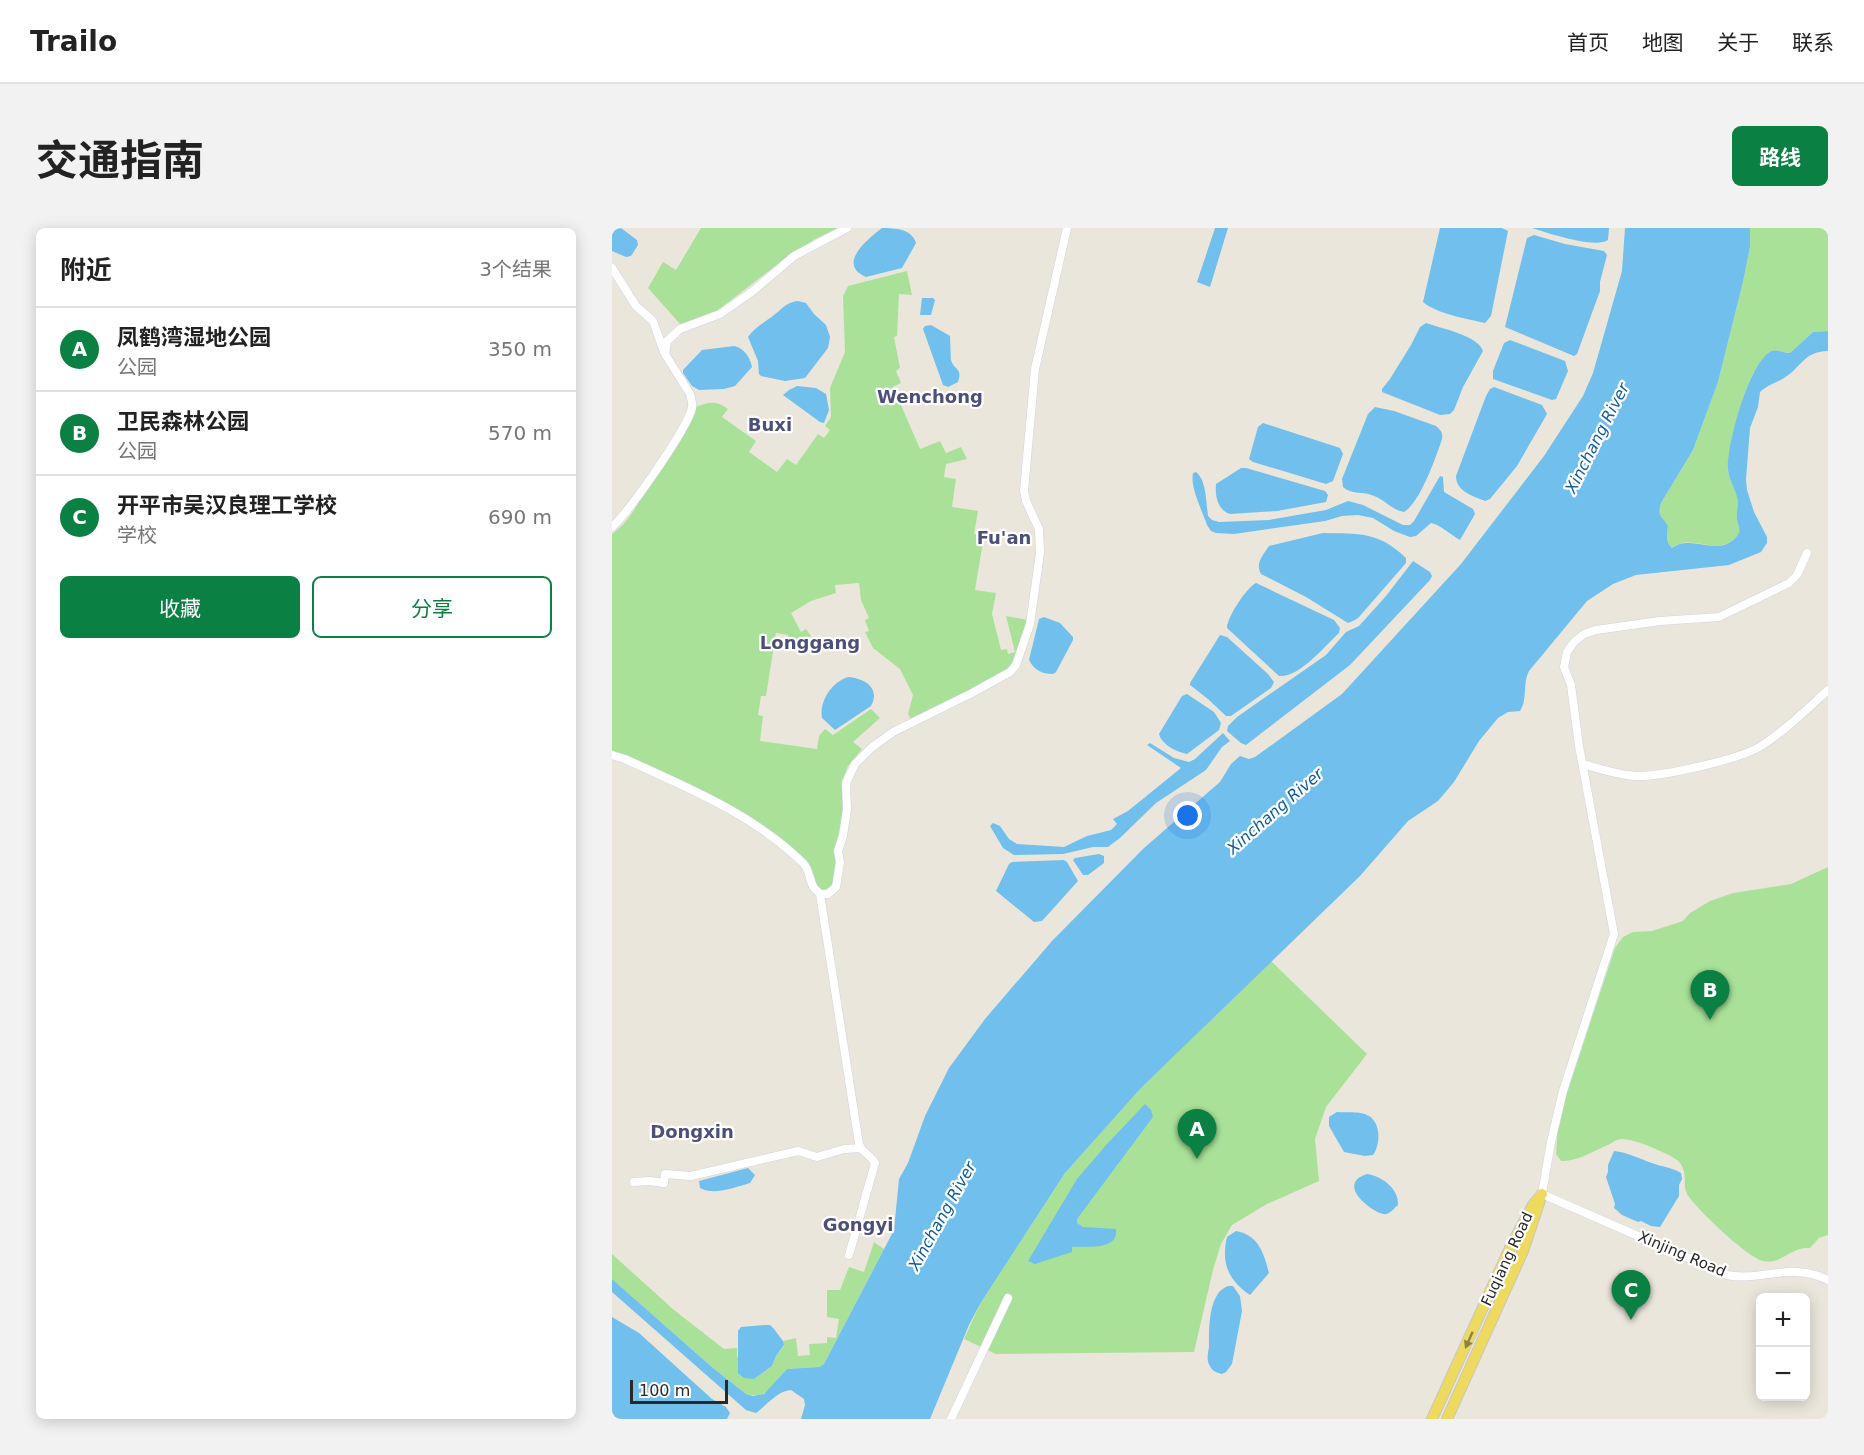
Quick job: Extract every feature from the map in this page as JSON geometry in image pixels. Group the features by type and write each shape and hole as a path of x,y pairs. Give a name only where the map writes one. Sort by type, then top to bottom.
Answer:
{"main road":[{"name":"Fuqiang Road","path":"1432,1419 1511,1246 1533,1205 1542,1194"},
{"name":"Fuqiang Road","path":"1447,1419 1523,1251 1542,1194"}],"street":[{"path":"665,354 667,341 680,329 720,314 753,291 797,254 847,228"},
{"path":"820,894 828,894 836,887 840,862 838,851 847,809 846,783 855,764 871,748 893,732 972,693 1010,672 1016,665 1030,624 1040,553 1039,529 1026,501 1024,491 1035,369 1067,228"},
{"path":"612,268 636,306 653,321 665,354 690,394 692,402 692,410 674,442 626,514 612,527"},
{"path":"1542,1194 1563,1091 1614,934 1582,764 1571,685 1564,667 1567,652 1584,634 1596,630 1660,621 1722,616 1788,584 1797,574 1807,553"},
{"path":"1582,764 1617,773 1646,776 1745,753 1761,747 1828,690"},
{"path":"612,755 716,801 759,827 805,865 810,873 813,886 820,894 860,1148 873,1160 875,1165 849,1255"},
{"path":"634,1182 664,1183 665,1174 691,1176 798,1151 817,1156 844,1149 860,1148"},
{"name":"Xinjing Road","path":"1542,1194 1727,1275 1803,1271 1828,1280"},
{"path":"951,1419 1008,1298"}],"green space":[{"path":"701,228 838,228 815,239 778,264 714,313 680,324 648,288 663,262 676,270"},
{"path":"1750,228 1828,228 1828,331 1813,332 1790,353 1776,351 1758,366 1753,374 1742,401 1728,461 1728,471 1738,500 1739,534 1729,543 1721,545 1687,542 1672,548 1667,540 1668,526 1660,514 1661,503 1693,450 1718,382 1743,282 1750,247"},
{"path":"907,271 912,295 899,294 897,336 894,337 900,368 896,371 901,383 893,387 896,395 903,392 907,402 901,405 920,449 940,441 946,453 961,447 967,459 946,464 944,477 956,479 952,507 978,511 974,534 984,536 975,590 996,593 992,614 1001,650 1007,649 1008,654 1015,652 1006,616 1028,620 1015,662 1009,669 970,692 912,721 908,714 913,695 900,669 873,648 865,632 869,631 865,620 869,618 861,600 859,583 835,585 836,593 811,601 791,613 801,632 806,629 811,636 805,641 787,638 788,635 776,633 766,696 761,696 758,715 763,716 760,741 817,749 819,736 825,729 833,735 871,709 880,718 853,742 862,749 848,766 842,781 845,811 834,850 836,869 832,886 824,890 815,885 809,868 750,819 612,753 612,534 632,513 673,449 696,407 700,405 716,403 728,409 722,417 756,441 749,452 777,472 787,459 796,465 818,434 824,438 830,430 825,426 831,417 830,388 845,352 843,296 848,286"},
{"path":"1828,867 1828,1235 1819,1238 1810,1248 1796,1250 1775,1261 1763,1261 1734,1242 1692,1201 1686,1191 1684,1171 1677,1160 1650,1146 1621,1139 1579,1158 1561,1161 1556,1154 1558,1126 1615,948 1623,937 1633,932 1652,931 1683,921 1690,913 1710,901 1733,893 1791,884"},
{"path":"1271,961 1367,1054 1326,1107 1315,1139 1319,1181 1267,1204 1232,1225 1221,1244 1213,1270 1194,1352 996,1354 964,1339 980,1304 1065,1173 1142,1087"},
{"path":"874,1242 884,1249 824,1364 819,1367 787,1369 768,1391 759,1396 746,1394 713,1368 612,1279 612,1254 674,1310 724,1349 737,1348 737,1356 754,1379 772,1366 784,1346 783,1341 796,1338 798,1356 810,1355 809,1344 827,1343 827,1337 836,1338 839,1319 827,1317 827,1290 840,1290 849,1267 864,1272"}],"water":[{"path":"612,228 621,228 637,240 638,245 631,256 626,257 612,251"},
{"path":"882,228 907,232 916,243 902,268 866,277 858,272 854,259 869,238"},
{"path":"1215,228 1228,228 1210,287 1197,282"},
{"path":"1440,228 1502,228 1508,231 1491,316 1485,323 1444,313 1423,302"},
{"path":"1532,228 1609,228 1608,240 1593,243"},
{"name":"Xinchang River","path":"1625,228 1750,228 1750,247 1743,282 1718,382 1693,450 1661,503 1660,514 1668,526 1667,540 1672,548 1688,543 1722,545 1729,543 1738,535 1738,500 1728,470 1728,459 1735,425 1747,387 1763,358 1772,351 1790,353 1813,332 1828,331 1828,351 1808,357 1781,380 1760,392 1758,407 1750,428 1746,479 1754,512 1767,537 1767,543 1761,552 1729,565 1636,575 1613,584 1587,601 1529,671 1524,702 1520,711 1508,712 1498,718 1479,741 1454,782 1438,801 1408,821 1360,876 1142,1087 1065,1173 980,1304 930,1419 801,1419 805,1405 804,1399 791,1390 777,1396 756,1413 746,1410 612,1292 612,1279 746,1394 753,1396 764,1394 787,1369 819,1367 824,1364 894,1230 899,1179 908,1163 925,1116 949,1068 985,1019 1052,941 1144,848 1220,782 1231,764 1240,756 1249,759 1255,757 1342,694 1461,564 1544,456 1583,396 1593,373 1622,271"},
{"path":"1534,235 1565,244 1604,251 1607,255 1600,291 1577,354 1574,356 1505,327 1527,238"},
{"path":"922,298 935,300 931,315 920,315"},
{"path":"798,301 806,303 826,325 830,337 828,348 805,378 785,381 761,376 758,361 748,337 785,306"},
{"path":"1426,323 1467,337 1483,351 1450,414 1440,415 1382,392 1420,327"},
{"path":"931,325 950,336 951,360 959,374 958,382 948,387 943,385 923,329"},
{"path":"1510,340 1565,361 1568,371 1556,399 1552,400 1493,379 1493,371 1504,343"},
{"path":"734,346 746,354 752,367 735,386 699,390 692,386 683,370 702,350"},
{"path":"797,386 816,388 826,394 829,410 824,423 783,395"},
{"path":"1494,387 1542,405 1547,414 1517,466 1490,499 1485,501 1462,489 1456,476 1486,396"},
{"path":"1375,407 1394,411 1436,426 1442,433 1442,439 1427,479 1416,499 1404,512 1374,496 1350,491 1343,487 1342,479 1368,414"},
{"path":"1263,423 1340,448 1343,454 1333,481 1326,484 1249,459 1258,427"},
{"path":"1241,468 1325,491 1328,495 1326,502 1277,511 1230,514 1220,506 1216,484"},
{"path":"1196,472 1204,486 1208,516 1219,522 1269,520 1326,510 1348,501 1363,505 1403,525 1410,525 1440,476 1443,477 1444,492 1473,509 1475,514 1460,540 1431,523 1416,536 1410,537 1394,531 1373,518 1358,515 1234,534 1216,533 1211,531 1207,525 1197,499 1193,485 1193,473"},
{"path":"1323,533 1358,534 1377,538 1406,558 1406,563 1359,617 1348,623 1306,597 1261,574 1259,570 1260,559 1269,546"},
{"path":"1413,561 1430,572 1432,576 1430,580 1350,665 1246,745 1227,731 1228,726 1237,717 1326,655 1346,632 1359,626"},
{"path":"1256,583 1334,620 1340,628 1339,633 1295,672 1279,676 1227,628 1238,603"},
{"path":"1044,617 1060,623 1073,637 1053,674 1039,671 1029,660 1039,619"},
{"path":"1220,635 1227,637 1274,682 1271,688 1231,716 1226,716 1190,685"},
{"path":"848,677 860,679 869,685 874,694 874,700 871,706 835,730 822,718 823,705 832,688"},
{"path":"1187,694 1214,712 1221,723 1219,730 1187,754 1170,747 1159,734 1182,696"},
{"path":"1223,733 1230,741 1222,747 1206,770 1156,803 1108,847 1093,847 1063,854 1014,855 1003,848 990,826 993,823 1000,826 1009,839 1017,844 1064,847 1087,836 1111,830 1117,824 1113,819 1128,811 1181,768 1147,745 1150,743 1174,758 1189,762"},
{"path":"1099,854 1104,856 1104,863 1088,875 1083,875 1073,860 1075,858"},
{"path":"1064,860 1078,881 1042,921 1034,922 996,891 1012,862"},
{"path":"1145,1104 1151,1110 1153,1117 1077,1219 1077,1223 1083,1227 1116,1229 1116,1236 1112,1241 1100,1246 1072,1247 1072,1252 1035,1264 1028,1261 1077,1179"},
{"path":"1337,1112 1360,1113 1372,1118 1378,1133 1376,1150 1373,1155 1365,1156 1344,1152 1329,1126 1329,1117"},
{"path":"1614,1151 1629,1154 1681,1173 1679,1196 1660,1227 1638,1222 1622,1215 1614,1208 1615,1204 1606,1177"},
{"path":"748,1168 755,1175 750,1183 718,1191 700,1188 699,1181"},
{"path":"1367,1174 1383,1180 1396,1193 1398,1205 1390,1212 1382,1214 1375,1211 1356,1192 1354,1185 1357,1179"},
{"path":"1236,1231 1244,1233 1259,1246 1269,1273 1250,1295 1231,1277 1226,1263 1227,1237"},
{"path":"1228,1286 1233,1286 1240,1296 1242,1311 1232,1364 1222,1374 1213,1370 1208,1362 1210,1322 1217,1296"},
{"path":"612,1317 639,1333 712,1399 726,1407 730,1413 727,1419 612,1419"},
{"path":"770,1325 784,1345 772,1366 754,1379 744,1378 738,1373 738,1331 741,1327"}],"place":[{"name":"卫民森林公园","path":"1710,1020"},
{"name":"凤鹤湾湿地公园","path":"1197,1159"},
{"name":"开平市吴汉良理工学校","path":"1631,1320"}],"district":[{"name":"Wenchong","path":"930,396"},
{"name":"Buxi","path":"770,424"},
{"name":"Fu'an","path":"1004,537"},
{"name":"Longgang","path":"810,642"},
{"name":"Dongxin","path":"692,1131"},
{"name":"Gongyi","path":"858,1224"}]}
